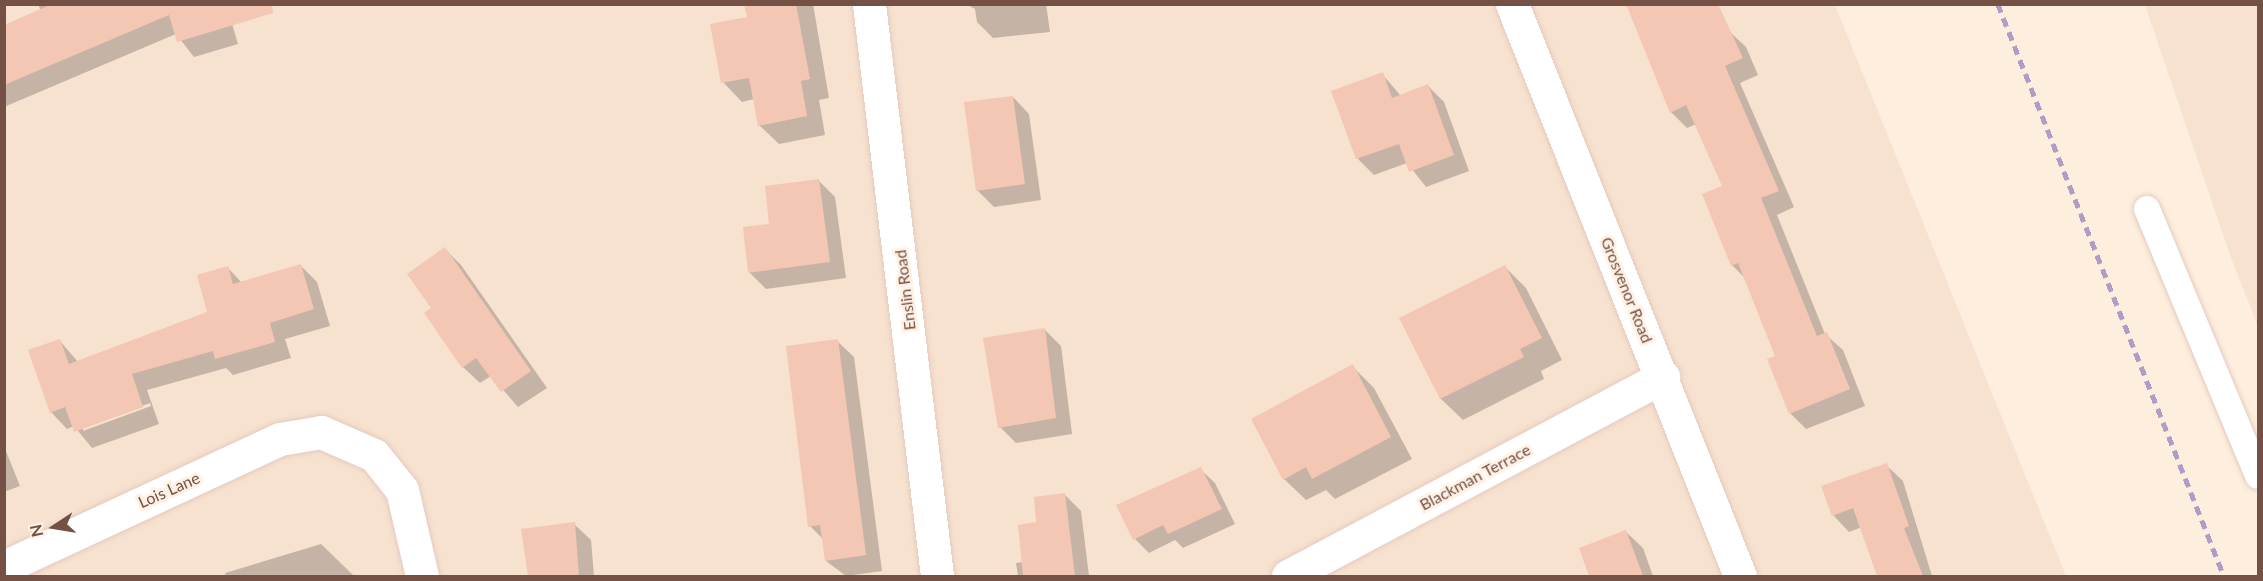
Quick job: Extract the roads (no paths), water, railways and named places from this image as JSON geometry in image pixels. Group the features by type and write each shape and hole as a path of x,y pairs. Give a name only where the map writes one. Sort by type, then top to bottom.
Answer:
{"street":[{"name":"Enslin Road","path":"869,4 937,576"},
{"name":"Grosvenor Road","path":"1512,4 1663,377 1740,576"},
{"name":"Blackman Terrace","path":"1288,576 1663,377"},
{"name":"Lois Lane","path":"4,567 280,439 321,432 374,455 402,490 422,576"}],"lane":[{"path":"2147,209 2259,476"}],"railway":[{"path":"1998,4 2224,576"}]}
